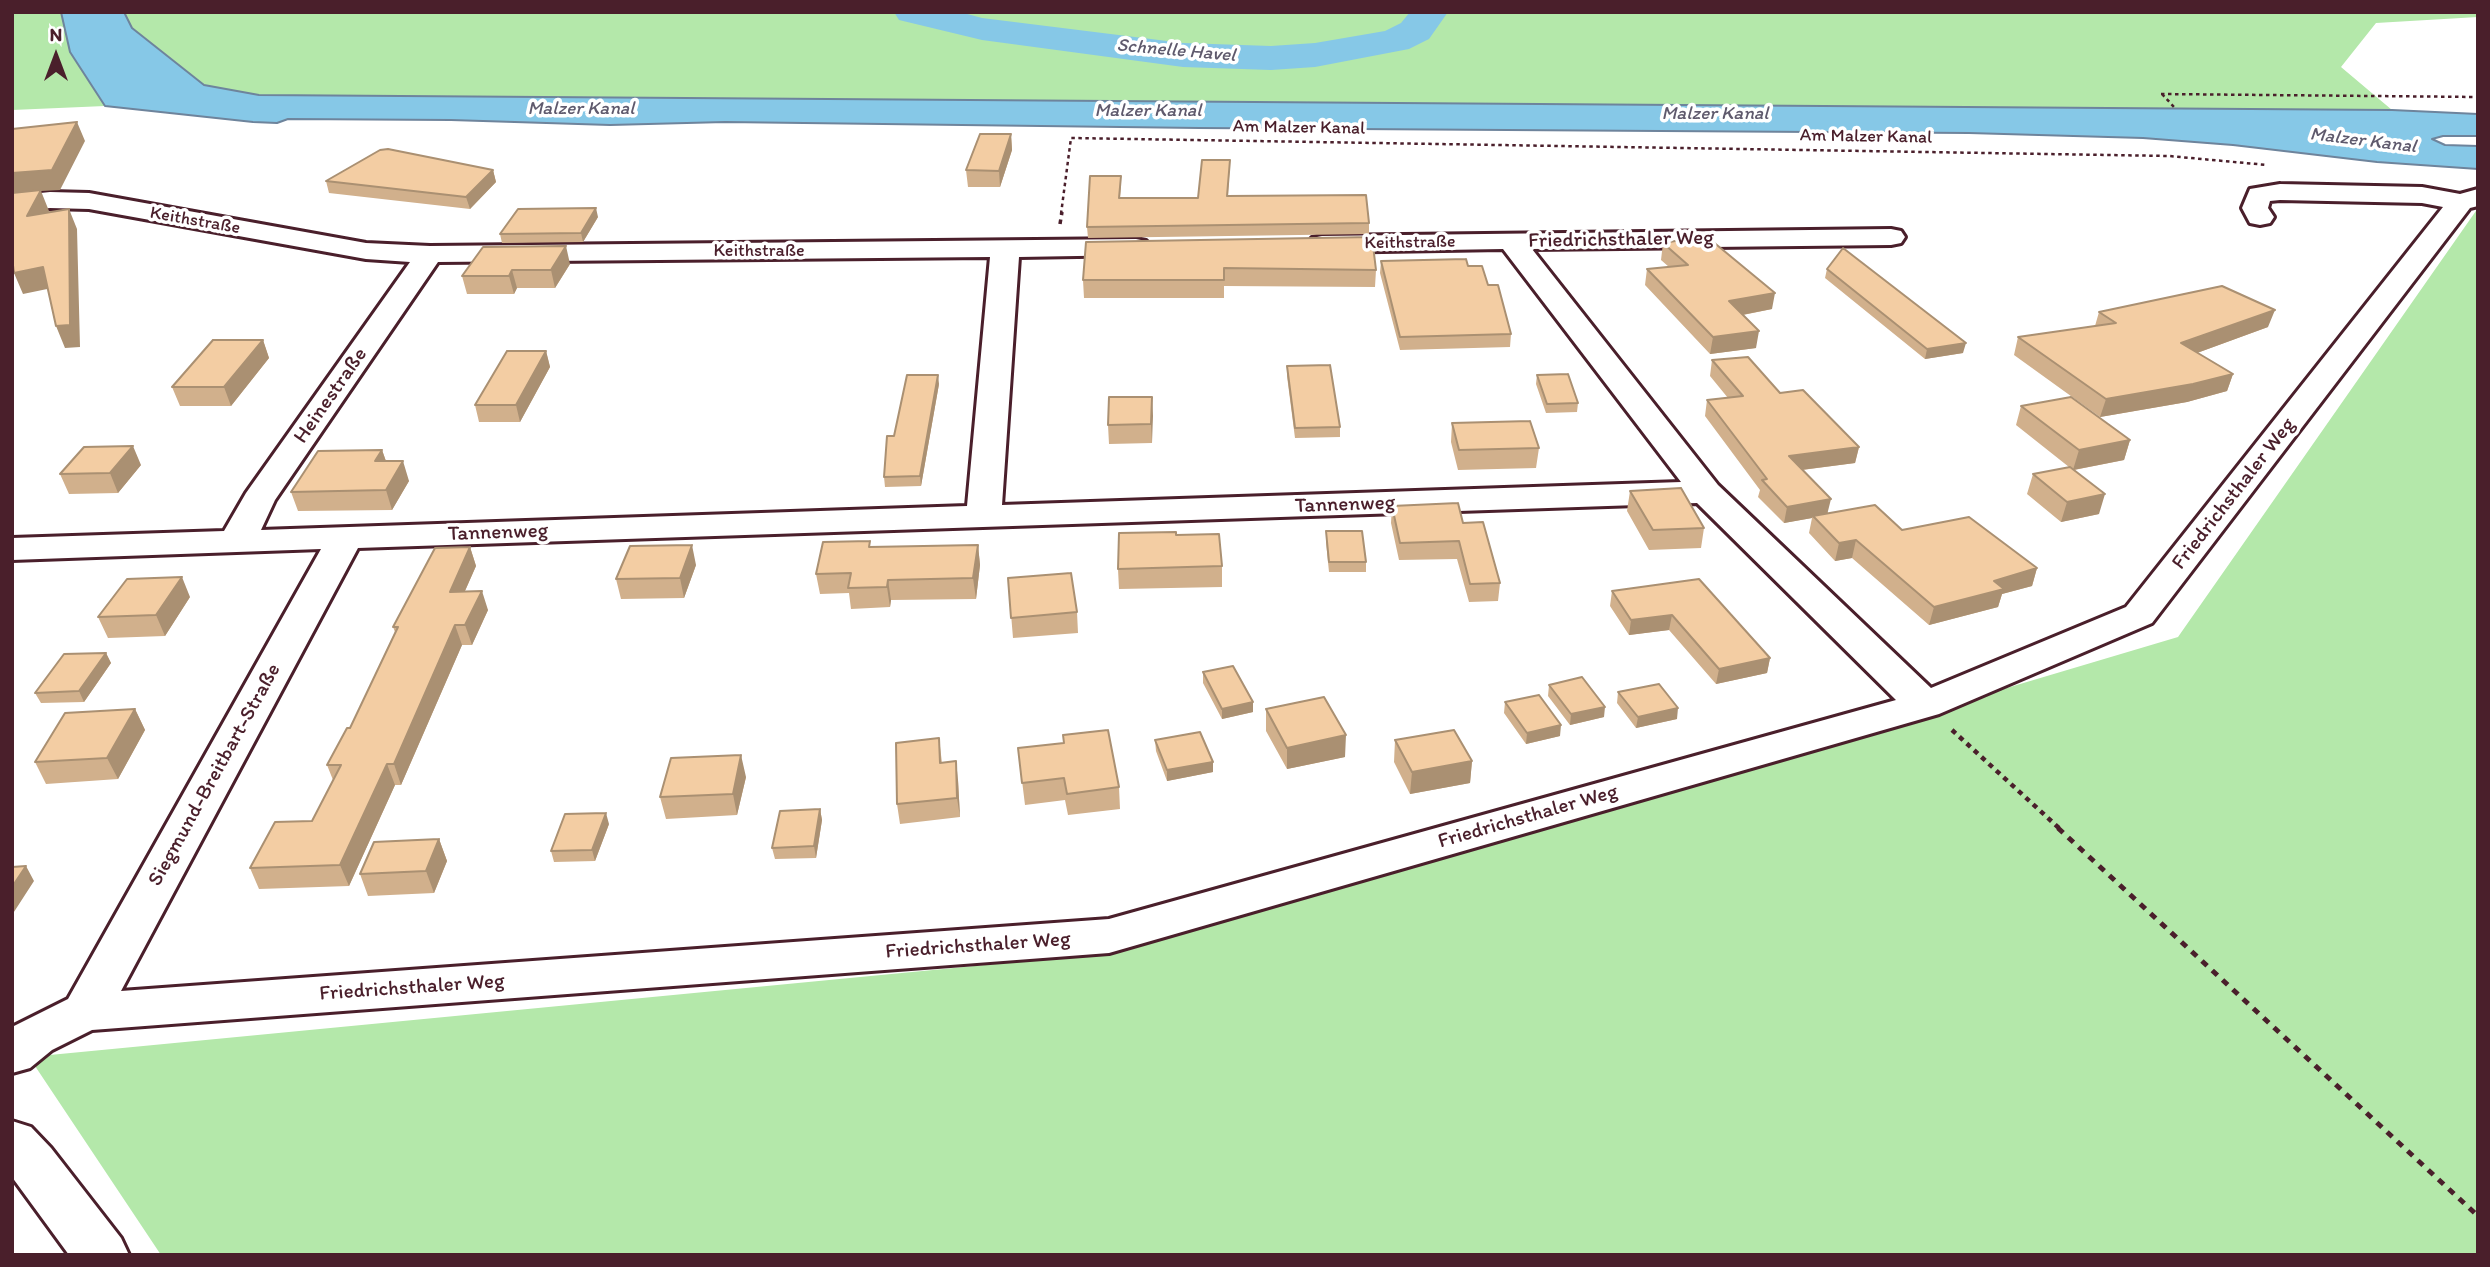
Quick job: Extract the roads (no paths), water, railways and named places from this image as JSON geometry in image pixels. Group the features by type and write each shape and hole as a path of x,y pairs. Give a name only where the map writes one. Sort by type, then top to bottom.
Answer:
{"street":[{"path":"2260,217 2255,208 2259,195 2280,192 2423,195 2469,200"},
{"name":"Keithstraße","path":"12,204 50,200 89,201 366,251 430,254 1167,247"},
{"name":"Friedrichsthaler Weg","path":"12,1054 35,1036 85,1012 1109,936 1925,705 2139,615 2469,200"},
{"name":"Friedrichsthaler Weg","path":"1511,241 1891,237"},
{"name":"Friedrichsthaler Weg","path":"1511,241 1706,492 1925,705"},
{"name":"Keithstraße","path":"1291,245 1511,241"},
{"path":"984,517 1005,249"},
{"name":"Heinestraße","path":"237,541 258,500 430,254"},
{"name":"Tannenweg","path":"12,549 1706,492"},
{"name":"Siegmund-Breitbart-Straße","path":"85,1012 345,538"},
{"path":"12,1142 32,1163 101,1255"}],"water":[{"name":"Malzer Kanal","path":"61,12 124,12 132,28 204,85 259,95 2392,110 2478,114 2478,136 2443,136 2432,139 2445,145 2478,146 2478,169 2377,162 2233,145 2143,138 1969,133 725,122 610,125 451,120 288,119 277,123 253,122 105,106 70,52"}],"waterway":[{"name":"Schnelle Havel","path":"912,12 982,29 1183,55 1271,58 1315,55 1395,41 1415,31 1430,12"}]}
